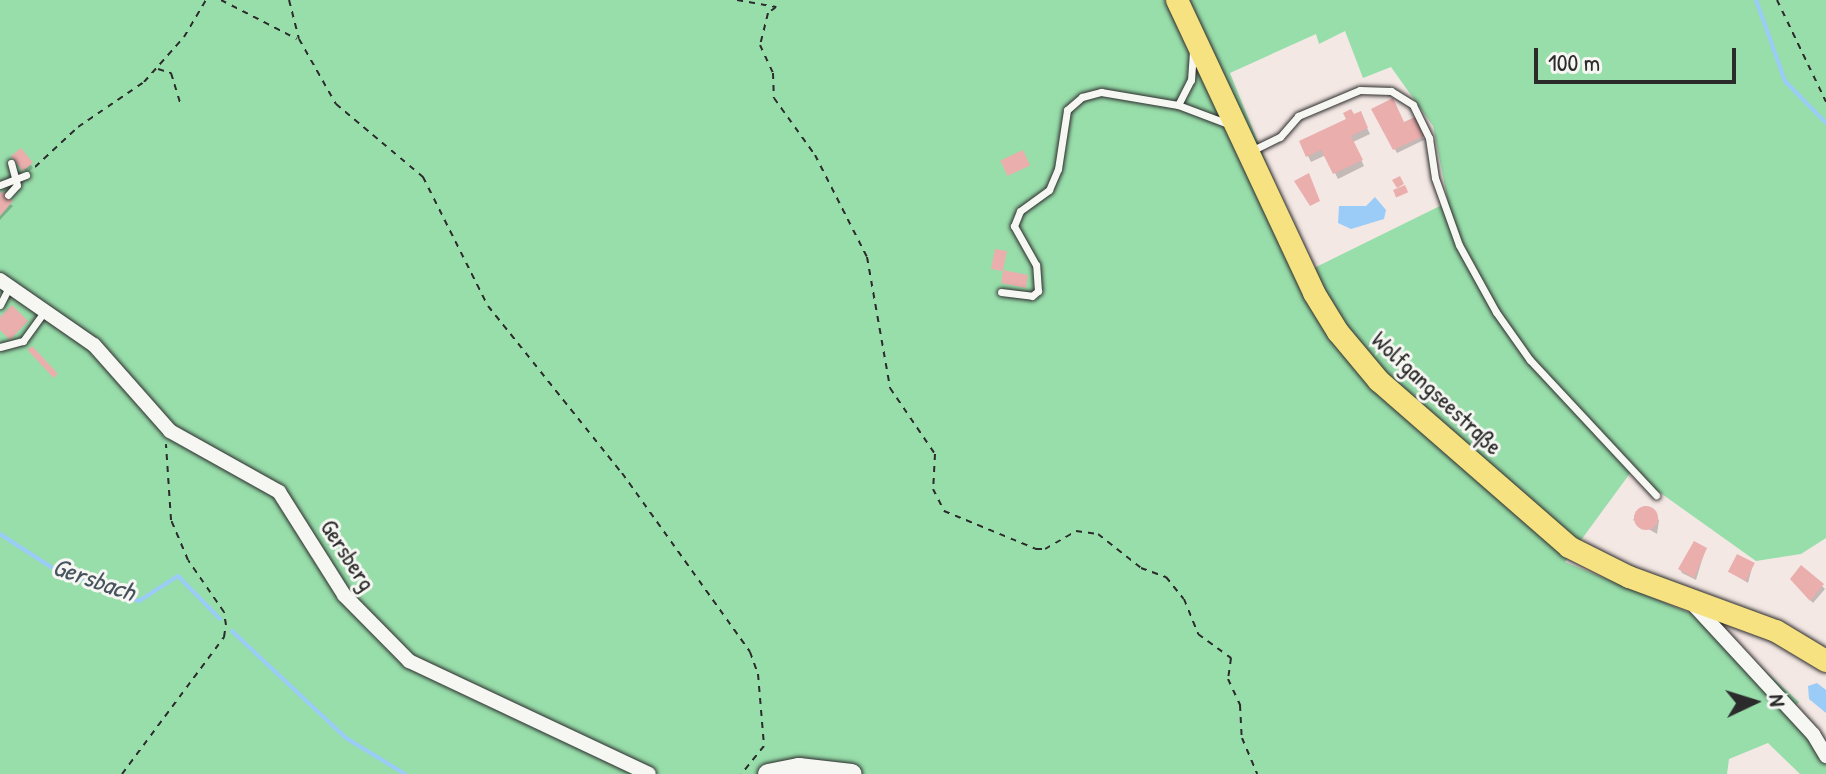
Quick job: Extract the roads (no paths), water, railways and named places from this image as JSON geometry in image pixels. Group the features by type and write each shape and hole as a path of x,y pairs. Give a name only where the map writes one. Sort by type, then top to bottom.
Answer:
{"main road":[{"name":"Wolfgangseestraße","path":"1177,0 1325,312 1379,381 1569,547 1629,577 1685,595 1776,631 1826,661"},
{"path":"768,774 814,768 852,774"}],"street":[{"name":"Gersberg","path":"5,283 47,309 94,345 170,431 279,492 344,595 409,661 649,774"},
{"path":"1685,595 1813,734 1826,756"}],"lane":[{"path":"1178,105 1191,80 1193,49 1200,44"},
{"path":"1249,152 1280,137 1298,116 1360,90 1391,91 1413,105 1429,138 1435,178 1459,245 1496,312 1530,360 1656,495"},
{"path":"1001,292 1032,296 1038,291 1036,265 1014,226 1020,211 1049,190 1058,169 1067,110 1082,97 1101,92 1178,105 1227,126 1237,124"},
{"path":"11,163 17,180"},
{"path":"1,183 26,175"},
{"path":"8,195 17,180"},
{"path":"0,305 5,283"},
{"path":"0,347 23,341 47,309"}],"water":[{"path":"1375,197 1386,210 1384,219 1351,229 1338,223 1339,206 1366,206"},
{"path":"1817,683 1826,690 1826,713 1809,699 1808,686"}],"waterway":[{"path":"1756,0 1785,81 1826,123"},
{"name":"Gersbach","path":"0,534 54,569 139,601 178,576 220,619"},
{"name":"Gersbach","path":"232,631 346,738 405,774"}]}
